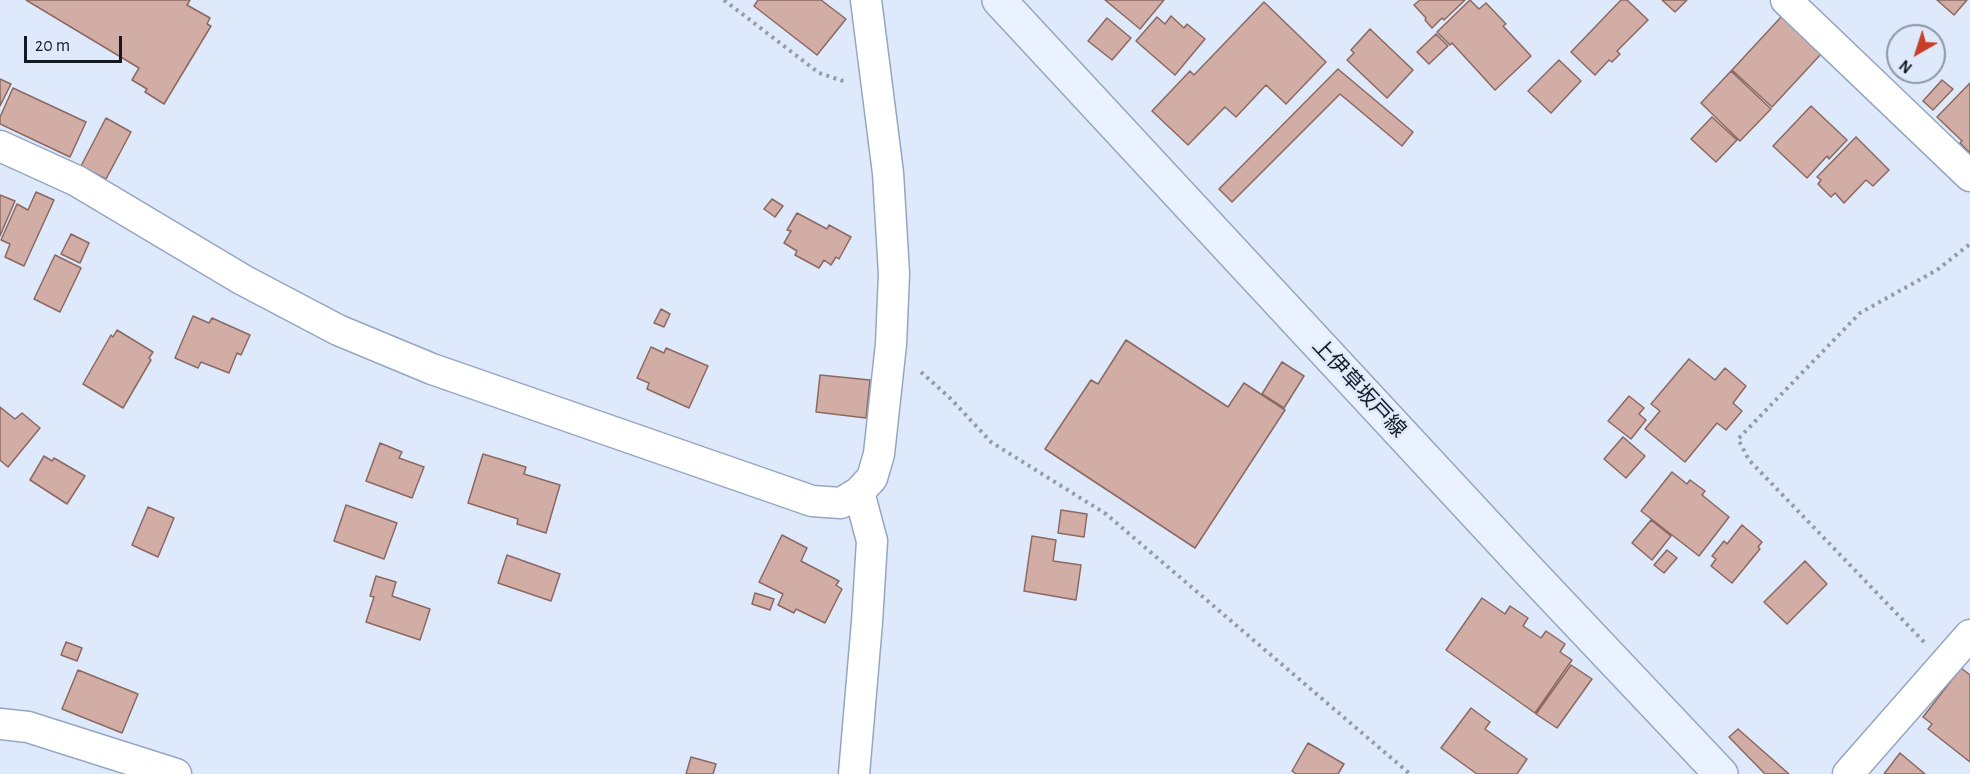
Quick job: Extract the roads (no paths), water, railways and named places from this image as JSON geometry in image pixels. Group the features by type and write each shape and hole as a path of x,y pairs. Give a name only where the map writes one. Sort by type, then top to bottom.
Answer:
{"main road":[{"name":"上伊草坂戸線","path":"999,0 1530,572 1721,774"}],"street":[{"path":"0,146 77,181 243,280 338,330 432,369 812,501 842,503 859,492 872,478 879,454 891,344 894,263 888,173 866,0"},
{"path":"1786,0 1970,176"},
{"path":"854,774 872,541 859,492"},
{"path":"1848,774 1970,634"},
{"path":"0,724 28,727 176,774"}]}
